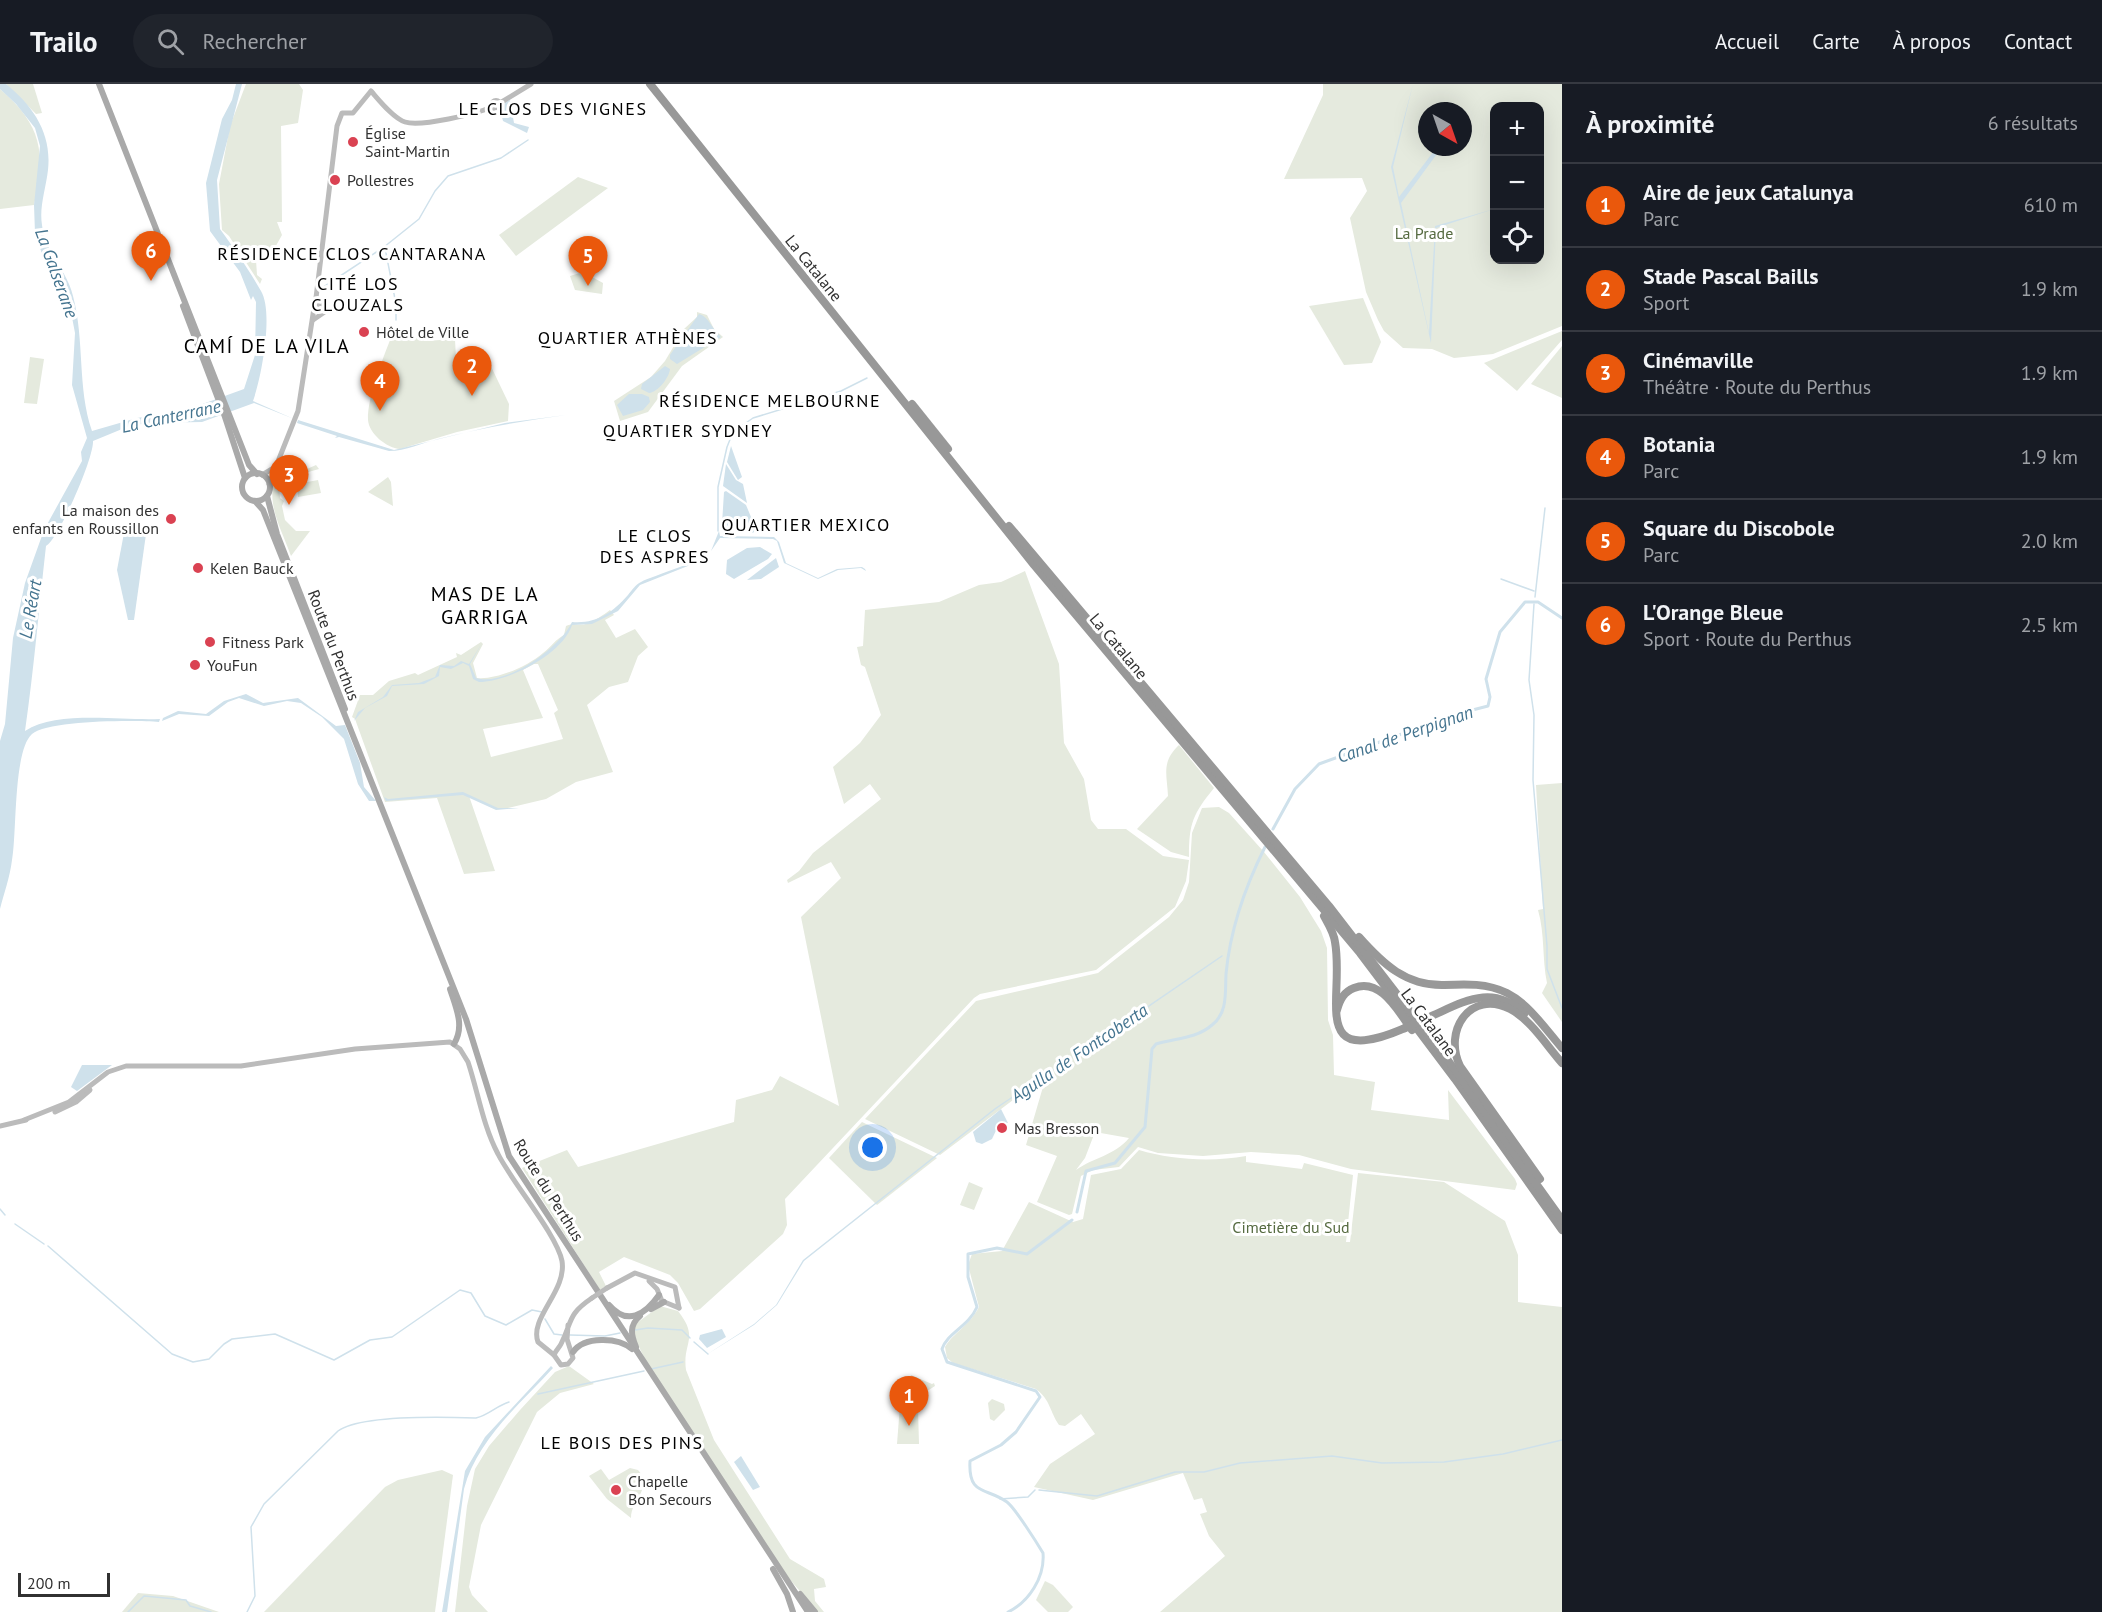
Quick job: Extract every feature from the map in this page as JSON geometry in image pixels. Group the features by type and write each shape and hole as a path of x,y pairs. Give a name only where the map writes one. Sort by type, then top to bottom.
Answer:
{"highway":[{"name":"La Catalane","path":"650,84 796,262"},
{"name":"La Catalane","path":"657,84 1034,565 1304,885 1455,1079 1562,1230"},
{"name":"La Catalane","path":"802,270 1046,571 1329,906 1448,1059 1562,1220"},
{"path":"1304,885 1330,925 1335,941 1334,1011 1336,1020 1347,1036 1360,1041 1375,1040 1468,1001 1489,996 1514,1003 1562,1049"},
{"path":"1329,906 1339,913 1393,971 1424,984 1482,985 1510,994 1525,1006 1562,1049"},
{"path":"1336,1020 1340,1000 1349,990 1367,986 1380,990 1446,1072 1455,1079"},
{"path":"1562,1063 1520,1015 1503,1006 1489,1004 1473,1009 1459,1021 1455,1030 1454,1046 1460,1066 1562,1213"},
{"path":"1527,1017 1562,1063"}],"main road":[{"path":"99,84 227,416 249,465 269,484"},
{"path":"227,416 245,478 242,492 246,498 255,501 267,496 275,466 298,411 312,321 317,309 315,293 340,116 345,112 354,113 371,91 400,120 410,123 468,115 492,107 499,109 500,103 531,84"},
{"path":"245,478 275,466"},
{"name":"Route du Perthus","path":"267,496 277,534 466,1019 509,1156 806,1612"},
{"name":"Route du Perthus","path":"255,501 263,510 327,676 380,802"},
{"path":"448,974 448,983 459,1018 459,1031 454,1044"},
{"path":"24,1120 64,1105 108,1072 136,1065 241,1066 355,1049 437,1041 454,1044 468,1062 496,1151 554,1242 561,1259 559,1285 541,1320 536,1337 542,1347 554,1355 557,1363 566,1365 572,1360 568,1325"},
{"path":"0,1126 71,1105 108,1072"},
{"path":"554,1355 574,1312 631,1274 640,1274 675,1287 679,1308 667,1303 640,1274"},
{"path":"594,1287 617,1314 628,1317 644,1311 665,1284"},
{"path":"645,1366 632,1338 632,1324 642,1314 667,1303"},
{"path":"541,1320 541,1342 549,1348 571,1350 587,1341 618,1342 625,1344 639,1356"},
{"path":"729,1496 785,1576 815,1612"},
{"name":"Route du Perthus","path":"729,1496 806,1612"},
{"path":"745,1522 787,1594 793,1612"}],"green space":[{"path":"6,84 33,84 42,113 36,114"},
{"path":"246,84 299,84 303,90 298,123 281,126 282,222 277,222 282,235 268,260 256,260 257,275 262,279 260,284 229,236 222,230 219,184 230,126"},
{"name":"La Prade","path":"1323,84 1562,84 1562,326 1493,354 1454,358 1432,349 1403,348 1384,331 1366,292 1350,218 1367,191 1362,178 1284,179 1323,95"},
{"path":"0,89 25,115 37,141 40,170 34,205 0,209"},
{"path":"578,177 608,188 516,256 499,235"},
{"path":"583,272 603,283 602,294 575,290 570,276"},
{"path":"1363,298 1381,342 1372,363 1344,365 1309,306"},
{"path":"697,312 707,315 714,329 723,337 682,366 648,412 620,421 614,401 651,377 665,361 684,329 697,317"},
{"path":"394,330 426,341 455,339 456,359 486,356 509,404 508,421 457,432 400,449 380,439 369,425 368,410 377,375"},
{"path":"1562,331 1562,340 1517,391 1484,363"},
{"path":"1562,346 1562,398 1531,384"},
{"path":"30,357 44,359 37,404 24,403"},
{"path":"282,458 307,469 316,465 319,469 287,478 282,473 278,476 280,498 284,501 282,506 285,520 296,531 310,531 291,556 277,519 272,497 276,472"},
{"path":"388,477 391,482 393,506 368,492"},
{"path":"318,480 321,493 298,497 297,484"},
{"path":"1025,571 1059,664 1064,743 1084,779 1091,820 1098,829 1126,829 1163,856 1189,860 1186,881 1175,907 1096,970 980,994 974,998 785,1199 787,1225 783,1234 700,1309 694,1311 678,1283 670,1275 624,1257 599,1272 606,1286 600,1290 522,1168 567,1150 578,1167 734,1122 736,1100 772,1090 780,1076 839,1106 801,917 841,878 831,862 788,883 787,880 799,871 813,853 881,799 870,784 844,804 833,767 860,743 881,715 865,667 861,665 857,647 863,646 865,610 939,602 979,585 1001,582"},
{"path":"610,610 614,615 605,620 616,638 635,629 648,647 638,656 628,682 609,687 587,705 613,772 576,782 546,799 508,808 493,808 469,796 495,871 464,874 437,798 385,802 355,719 352,717 360,695 373,695 389,681 415,673 418,675 457,657 456,653 461,655 481,642 483,644 473,663 477,678 503,674 537,658 564,635 566,626 586,624","holes":["538,664 558,710 554,713 563,739 491,757 483,729 543,718 523,670"]},
{"path":"1179,745 1214,788 1201,805 1191,827 1189,857 1171,852 1137,829 1168,796 1167,763"},
{"path":"1562,783 1562,1022 1542,993 1547,983 1538,910 1543,909 1536,785"},
{"path":"1219,807 1229,813 1300,897 1321,931 1327,948 1328,1020 1333,1035 1334,1075 1375,1082 1371,1110 1449,1120 1448,1090 1515,1179 1517,1184 1515,1190 1351,1169 1299,1155 1251,1152 1203,1156 1158,1153 1138,1147 1119,1167 1093,1170 1081,1176 1072,1214 1069,1215 1037,1202 1057,1156 1026,1145 1045,1080 1041,1079 940,1155 865,1119 976,1001 1098,973 1169,917 1183,900 1189,882 1192,833 1202,808","holes":["1095,1132 1129,1138 1117,1149 1076,1170 1085,1158"]},
{"path":"862,1122 937,1158 877,1205 829,1158"},
{"name":"Cimetière du Sud","path":"1139,1150 1192,1159 1246,1156 1246,1162 1302,1169 1304,1163 1353,1175 1346,1242 1350,1242 1358,1173 1444,1182 1505,1221 1518,1255 1518,1302 1562,1307 1562,1612 1160,1612 1225,1556 1209,1536 1200,1514 1207,1512 1202,1498 1194,1500 1183,1473 1093,1500 1034,1487 1050,1464 1095,1434 1081,1414 1065,1426 1059,1425 1047,1401 1036,1389 953,1363 947,1358 945,1347 979,1307 968,1265 972,1254 1002,1251 1029,1202 1073,1222 1083,1219 1091,1175 1121,1169"},
{"path":"969,1182 983,1188 974,1210 960,1205"},
{"path":"660,1306 678,1311 688,1328 686,1370 714,1440 790,1559 824,1579 826,1587 814,1589 815,1601 824,1612 818,1612 786,1575 648,1365 634,1337 634,1325"},
{"path":"569,1366 594,1384 560,1393 537,1412 481,1525 469,1587 472,1595 488,1612 455,1612 467,1506 475,1469 489,1446 520,1410 555,1372"},
{"path":"911,1375 934,1383 935,1386 924,1393 908,1387 907,1389"},
{"path":"992,1399 1004,1404 1005,1410 994,1421 990,1419 988,1403"},
{"path":"900,1405 918,1409 919,1444 897,1444"},
{"path":"630,1468 638,1470 644,1482 631,1518 607,1499 589,1476 601,1469 609,1480"},
{"path":"442,1470 453,1475 435,1612 264,1612 385,1487 398,1480"},
{"path":"1045,1581 1053,1585 1073,1607 1068,1612 1048,1612 1036,1600"},
{"path":"138,1593 173,1596 219,1612 122,1612"}],"water":[{"path":"0,84 6,84 16,92 39,121 44,132 48,170 42,204 42,225 47,244 73,296 79,330 84,398 92,431 137,418 186,410 244,389 255,355 256,302 253,296 251,300 240,272 210,231 206,183 222,119 232,100 236,84 242,84 217,180 220,229 252,275 265,301 265,346 253,401 294,419 254,403 202,422 147,423 127,427 93,441 88,464 74,498 59,529 46,546 25,731 38,725 71,719 160,719 159,722 113,721 55,726 32,734 26,743 22,757 14,848 0,909 0,741 5,724 13,638 25,583 44,530 82,461 81,452 87,438 72,385 75,333 71,312 45,263 35,233 34,205 40,146 35,128 16,104 0,89"},
{"path":"1413,84 1393,167 1399,197 1430,156 1435,156 1401,203 1429,333 1435,226 1490,210 1436,228 1431,343 1391,167"},
{"path":"510,100 514,123 529,127 527,133 503,121 501,113 505,102"},
{"path":"699,314 705,317 721,337 677,364 670,359 670,355"},
{"path":"665,366 670,369 669,373 659,387 649,393 641,389 642,384"},
{"path":"629,394 642,394 649,397 650,402 643,410 623,416 617,405"},
{"path":"566,415 518,422 474,431 505,423"},
{"path":"298,420 394,450 431,441 408,448 389,451 339,437 335,438 337,436 297,423"},
{"path":"731,446 742,477 738,480 727,462"},
{"path":"726,464 736,480 743,484 747,503 723,486"},
{"path":"726,491 746,505 756,529 753,533 722,524 724,492"},
{"path":"719,531 720,536 774,537 779,542 786,563 818,578 837,569 862,567 866,571 861,568 838,570 818,579 784,563 777,541 773,539 720,538 711,551"},
{"path":"124,533 146,534 134,620 128,620 117,570"},
{"path":"760,547 772,554 768,559 734,579 726,574 727,560 747,548"},
{"path":"708,552 710,553 703,560 640,585 618,611 592,624 572,625 567,636 558,646 519,672 491,681 479,682 473,679 469,666 463,663 451,669 440,667 439,676 424,684 392,686 387,696 365,708 354,721 358,712 383,697 392,685 419,683 435,677 440,665 454,666 461,661 469,664 482,643 470,664 476,678 502,677 516,671 544,654 566,632 572,622 589,621 603,616 616,607 639,583 698,560"},
{"path":"776,558 779,567 761,579 747,580"},
{"path":"246,694 263,703 298,698 336,726 345,725 360,763 364,787 376,801 369,801 358,784 344,739 322,717 301,703 287,701 264,706 239,698 228,702 209,716 179,714 162,721 163,718 178,711 206,714 224,701"},
{"path":"463,792 498,808 519,808 496,810 463,795 386,801 384,797 388,799"},
{"path":"1124,1022 996,1109 804,1261 777,1305 754,1325 706,1355 754,1324 776,1305 803,1260 995,1108"},
{"path":"82,1065 112,1065 77,1091 71,1087"},
{"path":"1001,1109 1008,1123 1000,1122 992,1139 982,1144 976,1142 973,1132"},
{"path":"722,1329 726,1337 707,1348 699,1339 700,1335"},
{"path":"551,1366 553,1368 489,1439 470,1471 464,1489 447,1612 442,1612 465,1471 485,1437"},
{"path":"741,1456 760,1487 753,1490 734,1462"}],"waterway":[{"path":"319,290 384,247 419,219 435,191 448,176 501,158 528,140"},
{"path":"385,248 396,304 396,320"},
{"path":"718,531 718,487 727,447 733,432 753,418 841,391 867,378"},
{"path":"1535,597 1545,508"},
{"path":"1501,579 1534,591"},
{"name":"Canal de Perpignan","path":"1273,829 1295,789 1319,764 1457,714 1488,706 1490,697 1486,679 1500,632 1525,602 1538,602 1562,618"},
{"path":"1534,604 1529,680 1534,715 1533,780 1547,969 1562,1008"},
{"name":"Canal de Perpignan","path":"1077,1212 1086,1171 1115,1163 1145,1127 1152,1049 1156,1044 1185,1038 1206,1030 1221,1014 1225,1002 1228,958 1235,925 1251,877 1265,847"},
{"name":"Agulla de Fontcoberta","path":"1124,1023 1222,956"},
{"path":"0,1209 5,1215"},
{"name":"Canal de Perpignan","path":"1008,1612 1023,1602 1034,1588 1041,1571 1043,1553 1011,1506 975,1485 970,1472 970,1461 1001,1445 1016,1432 1040,1397 1036,1391 947,1362 942,1349 948,1338 969,1319 977,1307 968,1277 968,1254 997,1248 1027,1254 1072,1220"},
{"path":"15,1224 44,1244"},
{"path":"48,1246 172,1354 193,1362 209,1359 232,1339 275,1334 334,1360 370,1340 392,1337 460,1290 471,1293 485,1316 506,1325 532,1310 542,1312"},
{"path":"545,1319 554,1334 562,1335"},
{"path":"635,1330 648,1328 682,1330 690,1338"},
{"path":"570,1335 605,1336 620,1333"},
{"path":"694,1342 708,1354"},
{"name":"Agulla de Fontcoberta","path":"651,1369 683,1362"},
{"name":"Agulla de Fontcoberta","path":"538,1394 644,1371"},
{"name":"Agulla de Fontcoberta","path":"247,1612 255,1596 251,1527 264,1504 338,1431 349,1426 384,1419 476,1418 509,1402"},
{"path":"1039,1490 1097,1496 1175,1472 1204,1472 1240,1463 1332,1456 1382,1463 1444,1462 1503,1454 1562,1440"},
{"path":"1000,1499 1028,1497 1035,1490"},
{"name":"Agulla de Fontcoberta","path":"128,1612 144,1596 186,1600 190,1606 211,1612"}],"place":[{"name":"Église Saint-Martin","path":"353,142"},
{"name":"Pollestres","path":"335,180"},
{"name":"L'Orange Bleue","path":"151,281"},
{"name":"Square du Discobole","path":"588,286"},
{"name":"Hôtel de Ville","path":"364,332"},
{"name":"Stade Pascal Baills","path":"472,396"},
{"name":"Botania","path":"380,411"},
{"name":"Cinémaville","path":"289,505"},
{"name":"La maison des enfants en Roussillon","path":"171,519"},
{"name":"Kelen Bauck","path":"198,568"},
{"name":"Fitness Park","path":"210,642"},
{"name":"YouFun","path":"195,665"},
{"name":"Mas Bresson","path":"1002,1128"},
{"name":"Aire de jeux Catalunya","path":"909,1426"},
{"name":"Chapelle Bon Secours","path":"616,1490"}],"district":[{"name":"LE CLOS DES VIGNES","path":"553,108"},
{"name":"RÉSIDENCE CLOS CANTARANA","path":"352,253"},
{"name":"CITÉ LOS CLOUZALS","path":"358,293"},
{"name":"QUARTIER ATHÈNES","path":"628,337"},
{"name":"CAMÍ DE LA VILA","path":"267,346"},
{"name":"RÉSIDENCE MELBOURNE","path":"770,400"},
{"name":"QUARTIER SYDNEY","path":"688,430"},
{"name":"QUARTIER MEXICO","path":"806,524"},
{"name":"LE CLOS DES ASPRES","path":"655,545"},
{"name":"MAS DE LA GARRIGA","path":"485,606"},
{"name":"LE BOIS DES PINS","path":"622,1442"}],"water label":[{"name":"La Galserane","path":"57,273"},
{"name":"La Canterrane","path":"171,416"},
{"name":"Le Réart","path":"30,609"}]}
